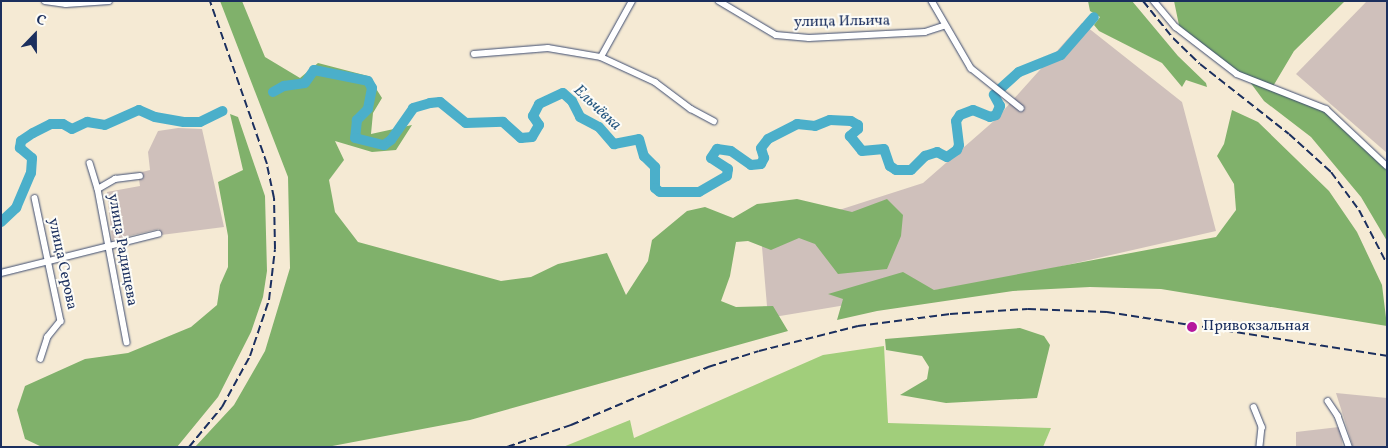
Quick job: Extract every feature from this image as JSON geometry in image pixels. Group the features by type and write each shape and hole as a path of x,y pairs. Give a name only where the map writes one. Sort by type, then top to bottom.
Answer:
{"street":[{"path":"45,1 66,4 109,1"},
{"path":"601,57 632,1"},
{"name":"улица Ильича","path":"719,1 776,35 809,38 926,32 944,26"},
{"path":"932,1 944,26 971,68 1021,108"},
{"path":"1154,1 1176,27 1237,74 1326,109 1387,166"},
{"path":"474,54 548,48 601,57 655,82 691,109 714,121"},
{"name":"улица Радищева","path":"90,163 98,189 107,246 127,342"},
{"path":"98,189 115,179 140,176"},
{"name":"улица Серова","path":"34,198 61,321 48,337 41,359"},
{"path":"1,272 158,234"},
{"path":"1328,401 1338,416 1349,447"},
{"path":"1254,407 1262,427 1260,447"}],"shaded area":[{"path":"1367,1 1387,1 1387,153 1296,74"},
{"path":"1082,23 1182,102 1216,231 1019,276 768,318 761,235 923,183 995,120"},
{"path":"178,128 202,129 224,227 161,235 159,229 112,240 107,192 140,186 138,173 150,170 148,152 158,131"},
{"path":"1336,393 1387,398 1387,447 1353,447"},
{"path":"1339,427 1343,447 1296,447 1296,432"}],"green space":[{"path":"220,1 242,1 265,57 300,78 318,63 368,76 382,98 373,113 371,134 412,125 396,150 372,152 335,141 344,160 329,180 335,212 358,242 501,281 531,277 558,264 607,253 626,295 648,261 652,240 687,211 705,207 733,218 757,204 797,199 852,212 887,199 903,215 901,236 887,269 838,274 815,244 799,238 771,250 748,241 736,242 730,276 721,301 736,307 773,306 788,331 470,420 327,447 195,447 234,405 265,351 290,268 288,177"},
{"path":"1088,1 1132,1 1178,56 1206,83 1207,87 1186,80 1182,87 1162,63 1099,31 1094,25 1100,17 1090,11"},
{"path":"1174,1 1345,1 1294,51 1272,88 1326,109 1387,166 1387,241 1361,197 1311,137 1264,101 1247,78 1180,30"},
{"path":"1232,110 1258,122 1329,191 1357,232 1382,285 1387,326 1161,289 1090,287 1013,291 877,311 837,320 843,299 828,294 903,272 934,290 1216,237 1236,210 1234,184 1217,156 1224,144"},
{"path":"230,114 238,117 265,196 267,271 263,297 251,332 218,397 177,447 42,447 25,439 17,410 25,386 85,359 128,353 191,327 217,305 220,285 228,267 228,236 218,182 243,170"},
{"path":"1020,328 1044,336 1050,345 1037,398 946,403 900,395 927,379 929,367 922,356 886,350 885,339"},
{"path":"884,346 888,423 1051,428 1043,447 563,447 630,420 634,438 823,355"}],"waterway":[{"name":"Ельчёвка","path":"1000,89 1019,72 1061,55 1094,17"},
{"name":"Ельчёвка","path":"273,92 284,86 305,83 314,70 368,81 372,88 368,109 357,120 355,138 384,145 391,140 413,108 440,102 466,123 503,122 521,138 532,137 539,125 533,116 539,104 563,93 572,101 580,117 599,127 614,144 639,139 644,156 655,167 655,188 660,192 699,192 727,176 728,169 711,158 717,149 731,151 751,165 761,164 764,158 761,148 768,139 797,124 815,126 830,120 851,121 858,125 858,129 850,136 862,151 884,149 890,166 896,170 911,170 925,156 937,152 947,157 957,150 959,145 956,121 960,115 973,110 990,117 996,115 1000,106 994,95"},
{"name":"Ельчёвка","path":"1,222 16,208 31,173 32,158 20,148 21,141 33,133 51,124 63,124 72,129 87,122 105,125 139,110 155,117 184,122 200,122 223,111"}],"railway":[{"path":"189,447 222,407 250,356 269,300 275,249 274,198 267,164 210,1"},
{"path":"1143,1 1173,38 1200,64 1289,134 1331,172 1359,210 1387,264"},
{"path":"507,447 571,425 708,367 759,351 858,326 950,314 1028,309 1107,312 1387,356"}],"place":[{"name":"Привокзальная","path":"1192,327"}]}
